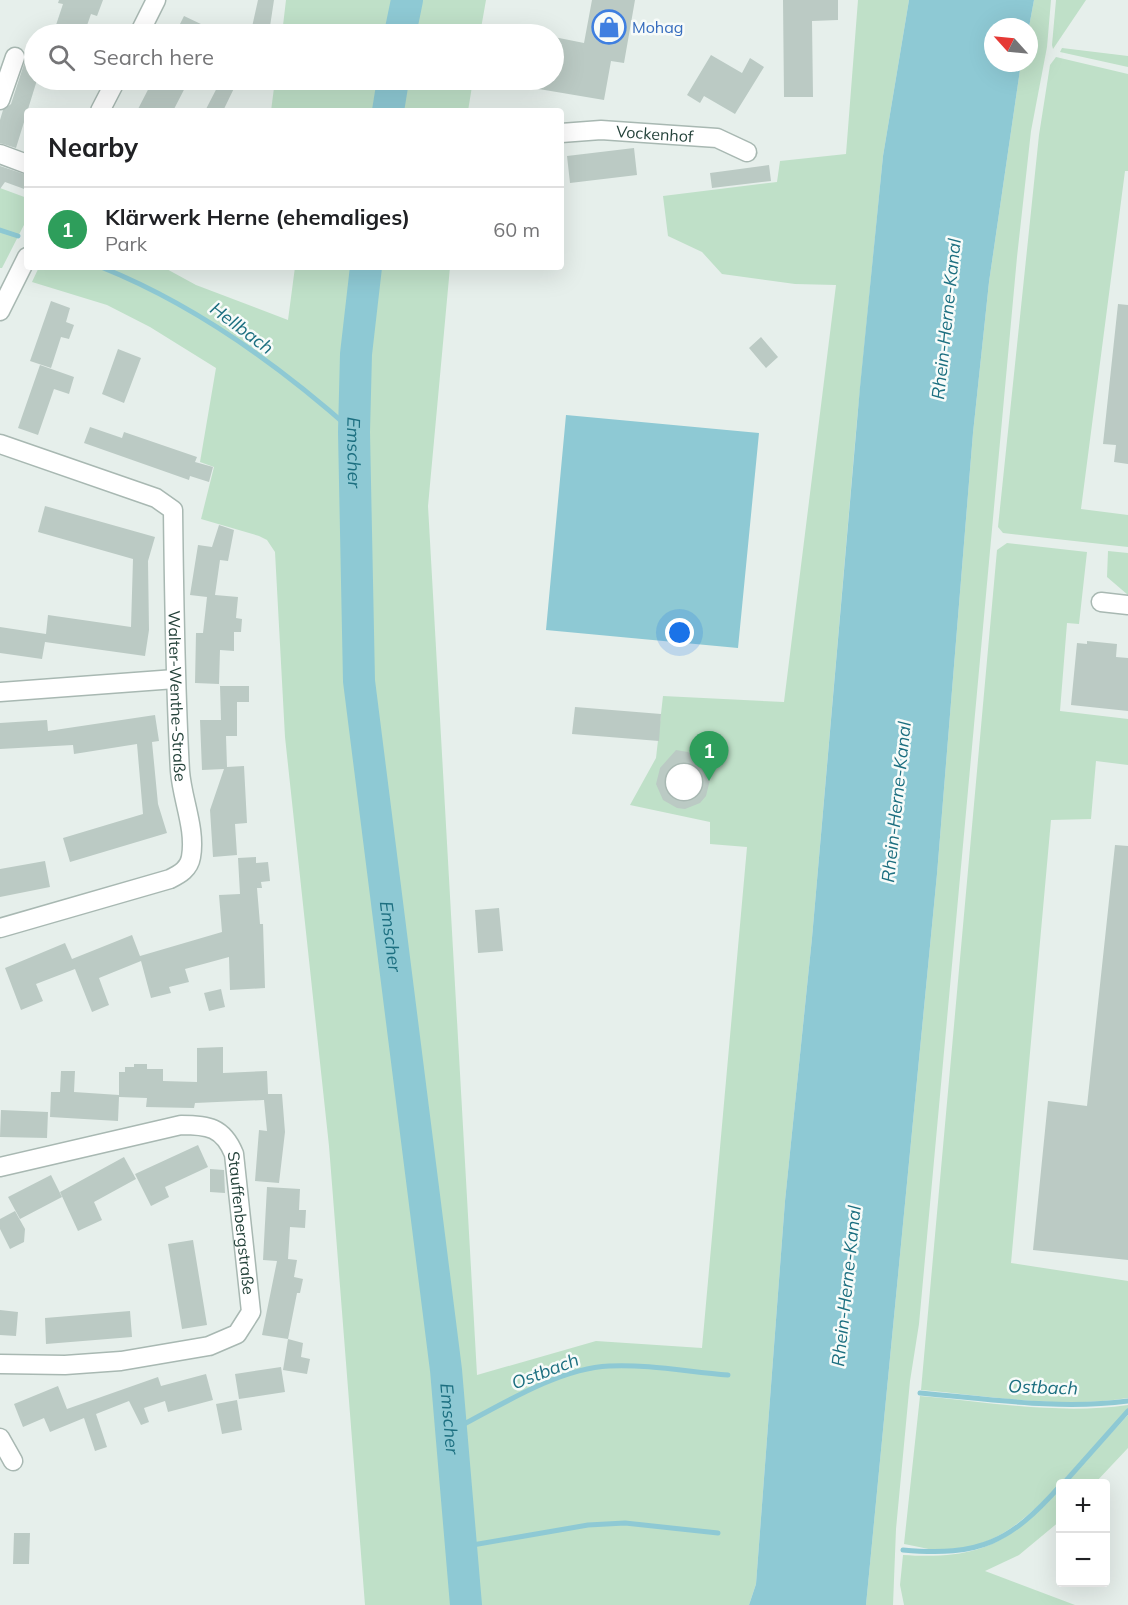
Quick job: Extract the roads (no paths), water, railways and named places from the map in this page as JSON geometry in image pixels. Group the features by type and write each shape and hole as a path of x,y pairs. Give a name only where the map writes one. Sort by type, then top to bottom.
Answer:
{"street":[{"path":"144,24 156,0"},
{"path":"0,100 15,57"},
{"path":"102,108 111,90"},
{"name":"Vockenhof","path":"564,132 601,130 717,138 747,152"},
{"path":"0,154 24,163"},
{"path":"0,311 24,263"},
{"name":"Walter-Wenthe-Straße","path":"0,444 156,498 173,510 175,679 181,780 192,841 191,859 184,872 152,884 0,928"},
{"path":"1101,602 1128,605"},
{"path":"0,692 175,679"},
{"name":"Stauffenbergstraße","path":"0,1167 181,1125 199,1125 215,1130 228,1138 234,1154 251,1312 237,1334 209,1346 121,1362 65,1365 0,1364"},
{"path":"0,1438 14,1461"}],"water":[{"name":"Rhein-Herne-Kanal","path":"909,0 1034,0 1031,18 984,18 984,72 1020,72 989,282 973,433 937,874 866,1605 749,1605 756,1584 785,1201 812,938 860,387 883,156"},
{"path":"566,415 759,433 738,648 546,630"}],"waterway":[{"name":"Emscher","path":"402,24 407,0"},
{"name":"Emscher","path":"388,108 391,90"},
{"name":"Hellbach","path":"0,230 18,236"},
{"name":"Hellbach","path":"108,270 170,299 235,339 296,383 354,432"},
{"name":"Emscher","path":"366,270 356,354 354,432 359,681 446,1370 466,1605"},
{"name":"Ostbach","path":"451,1431 548,1381 589,1368 639,1366 728,1375"},
{"name":"Ostbach","path":"920,1393 1050,1404 1128,1401"},
{"name":"Ostbach","path":"1067,1479 1128,1411"},
{"name":"Ostbach","path":"903,1550 953,1551 992,1542 1025,1521 1056,1490"},
{"name":"Ostbach","path":"461,1547 588,1525 625,1523 718,1533"}],"place":[{"name":"Mohag","path":"609,27"},
{"name":"Klärwerk Herne (ehemaliges)","path":"709,781"}]}
